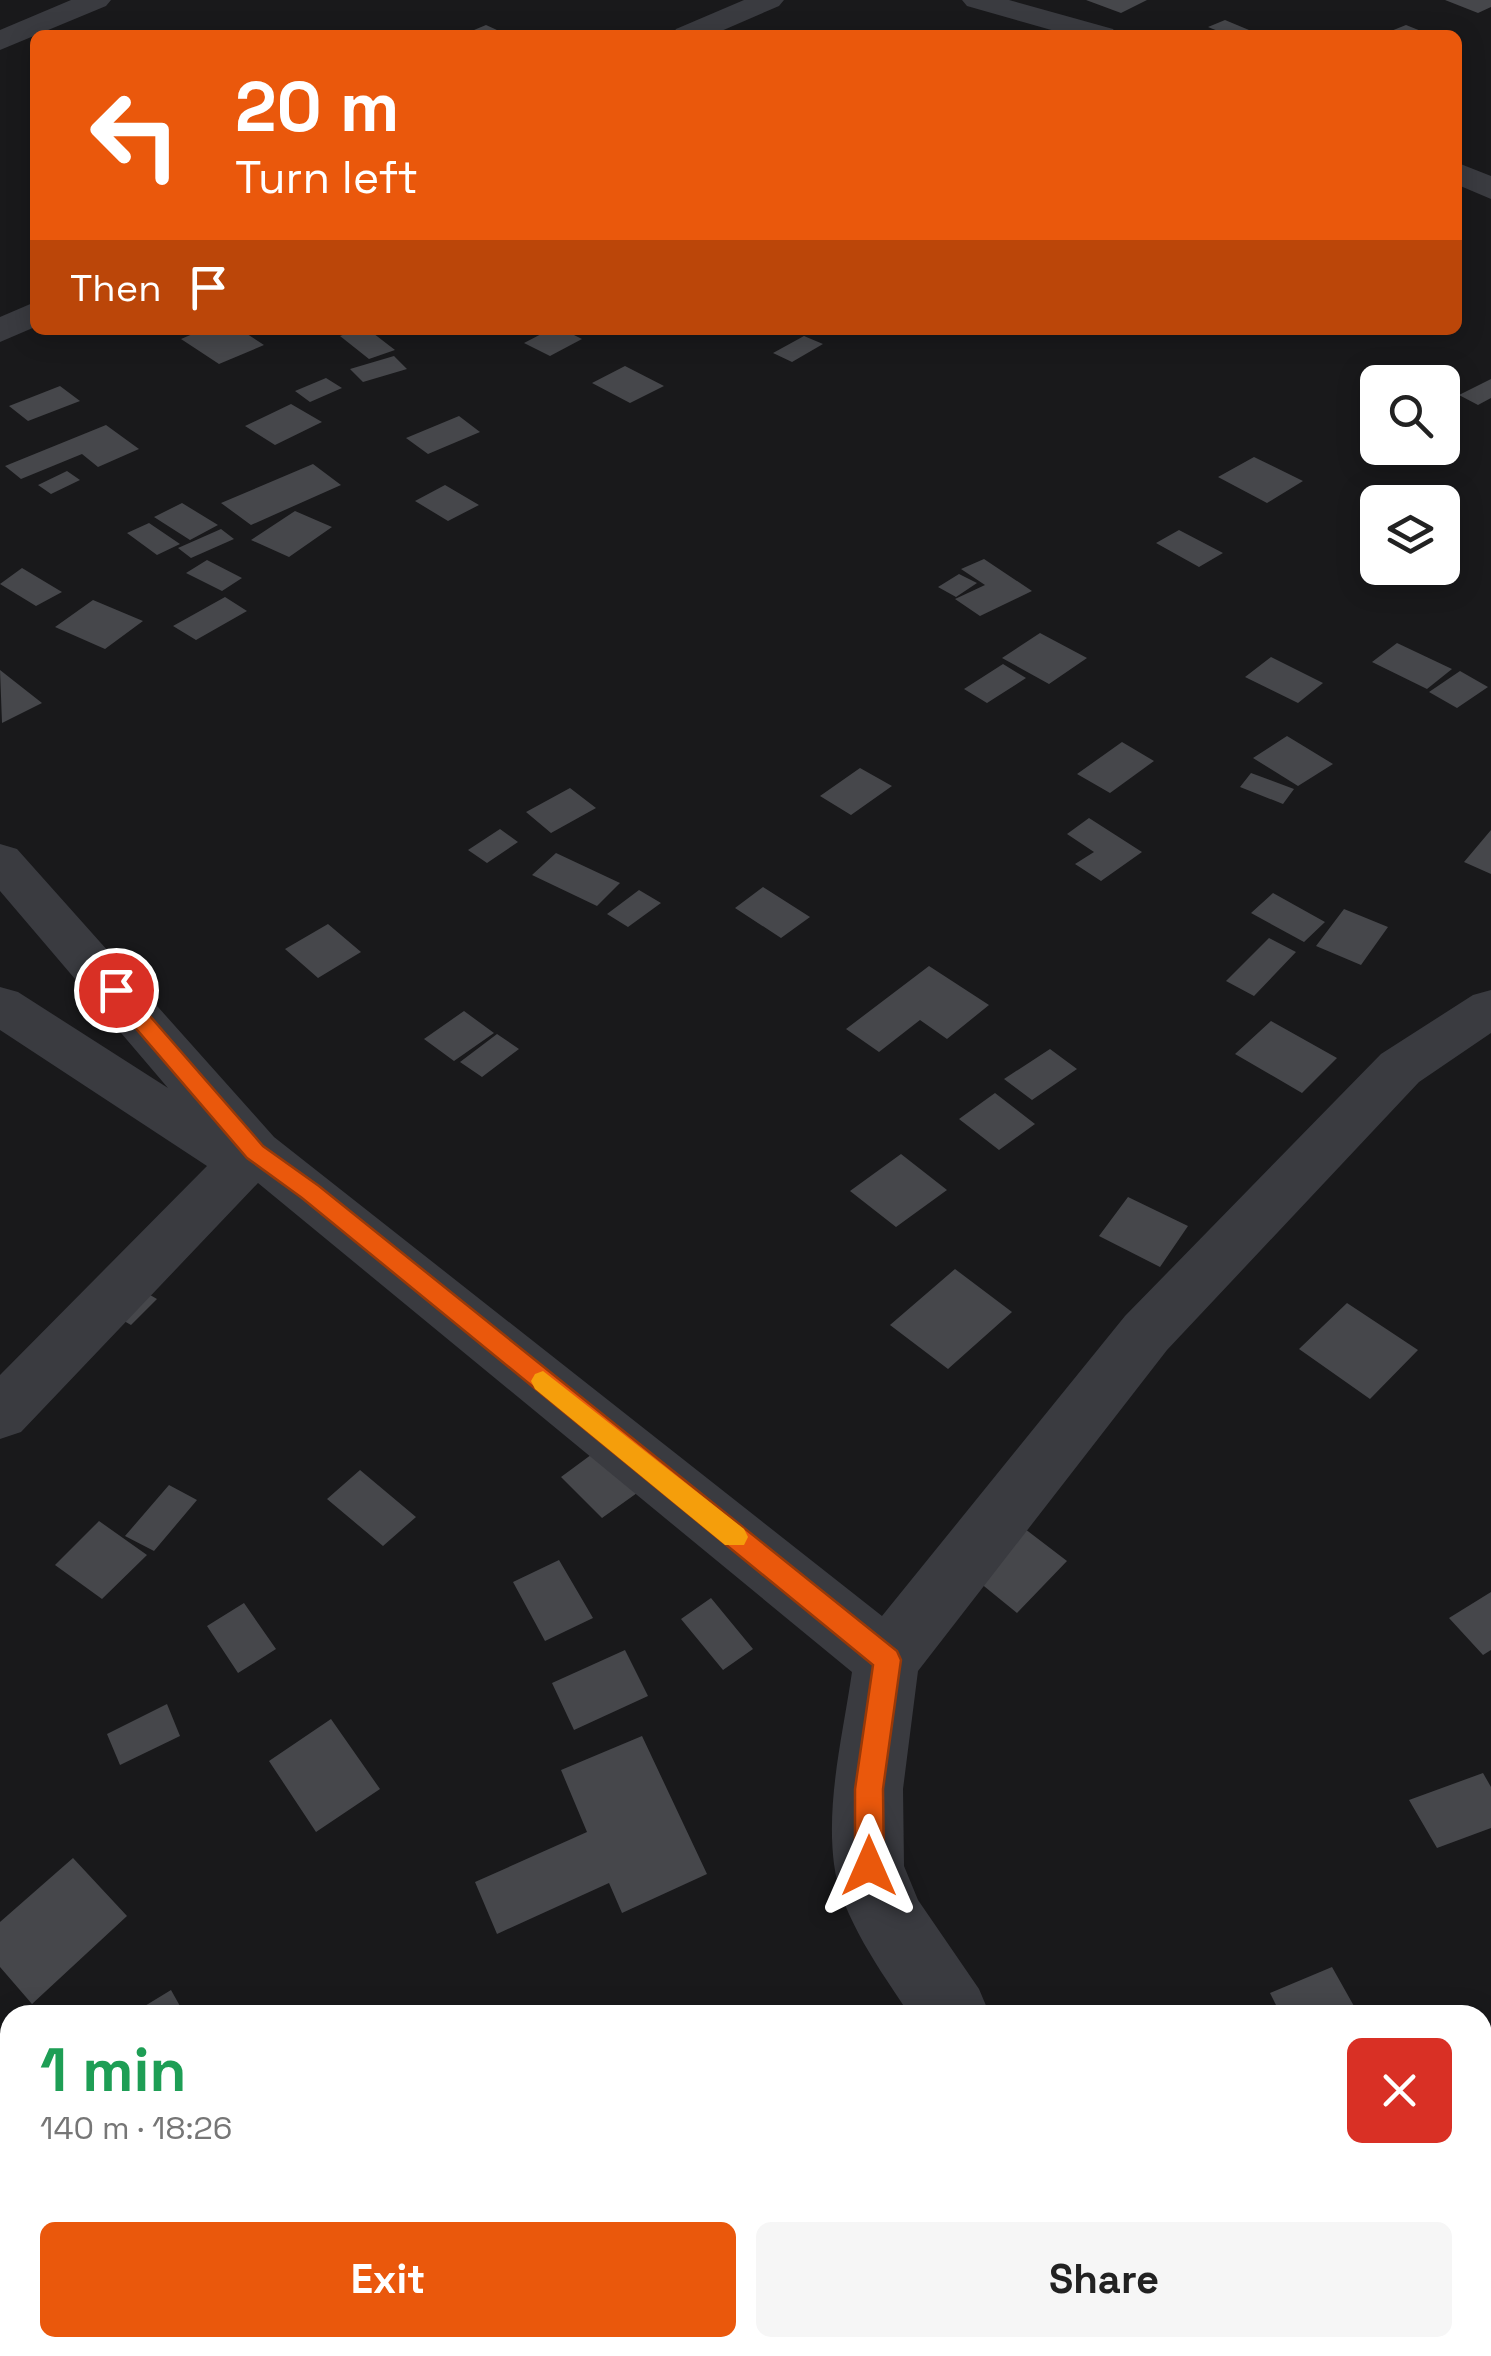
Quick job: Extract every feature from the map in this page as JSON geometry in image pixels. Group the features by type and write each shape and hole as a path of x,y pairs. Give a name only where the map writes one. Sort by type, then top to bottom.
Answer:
{"street":[{"path":"0,41 96,0"},
{"path":"699,30 770,0"},
{"path":"977,0 1087,30"},
{"path":"1057,20 1084,0"},
{"path":"1462,175 1491,189"},
{"path":"0,331 30,316"},
{"path":"0,860 250,1158"},
{"path":"0,1005 326,1204 887,1660"},
{"path":"946,2005 892,1924 869,1866 869,1789 887,1660 1146,1333 1400,1068 1491,1008"},
{"path":"0,1414 250,1158"}],"building":[{"path":"1086,0 1147,0 1121,13"},
{"path":"1445,0 1491,0 1491,7 1478,13"},
{"path":"1225,20 1249,30 1216,30 1208,27"},
{"path":"190,335 249,335 264,345 219,364 181,339"},
{"path":"376,335 395,350 369,359 340,336"},
{"path":"539,335 574,335 582,339 550,356 524,343"},
{"path":"804,336 823,344 792,362 773,353"},
{"path":"394,356 407,369 363,382 350,369"},
{"path":"625,366 664,386 630,403 592,383"},
{"path":"326,378 342,388 310,402 295,391"},
{"path":"1491,379 1491,398 1478,405 1460,394"},
{"path":"60,386 80,401 28,421 9,406"},
{"path":"291,404 322,422 275,445 245,426"},
{"path":"459,416 480,432 428,454 406,438"},
{"path":"106,425 139,449 98,467 82,454 21,479 5,466"},
{"path":"1254,457 1303,481 1267,503 1218,477"},
{"path":"313,464 341,485 251,525 221,503"},
{"path":"67,471 80,480 51,494 38,485"},
{"path":"445,485 479,505 448,521 415,501"},
{"path":"182,503 218,525 190,540 154,517"},
{"path":"295,511 332,527 289,557 251,540"},
{"path":"149,523 180,544 157,555 127,533"},
{"path":"221,529 234,539 191,558 178,548"},
{"path":"1179,530 1223,553 1199,567 1156,543"},
{"path":"984,559 1032,591 980,616 955,599 985,585 961,569"},
{"path":"207,560 242,578 222,591 186,573"},
{"path":"22,568 62,592 36,606 0,584"},
{"path":"959,574 977,583 956,597 938,587"},
{"path":"225,597 247,611 196,640 173,626"},
{"path":"93,600 143,621 105,649 55,627"},
{"path":"1040,633 1087,658 1049,684 1002,658"},
{"path":"1397,643 1452,669 1427,689 1372,662"},
{"path":"1271,657 1323,683 1298,703 1245,677"},
{"path":"1003,664 1026,678 987,703 964,689"},
{"path":"0,670 42,703 2,723"},
{"path":"1460,671 1488,687 1457,708 1429,692"},
{"path":"1287,736 1333,764 1298,786 1253,758"},
{"path":"1122,742 1154,761 1110,793 1077,774"},
{"path":"860,768 892,786 851,815 820,796"},
{"path":"1251,773 1294,789 1283,804 1240,787"},
{"path":"570,788 596,808 551,833 526,812"},
{"path":"1089,818 1142,852 1101,881 1075,864 1094,852 1067,834"},
{"path":"500,829 518,842 487,863 468,850"},
{"path":"1491,830 1491,874 1464,862"},
{"path":"556,853 620,883 597,906 532,875"},
{"path":"763,887 810,917 781,938 735,908"},
{"path":"639,890 661,903 628,927 607,914"},
{"path":"1273,893 1325,922 1304,942 1251,913"},
{"path":"1344,909 1388,927 1361,965 1316,946"},
{"path":"328,924 361,952 318,978 285,949"},
{"path":"1269,938 1296,952 1254,996 1226,981"},
{"path":"929,966 989,1005 947,1039 920,1020 879,1052 846,1029"},
{"path":"464,1011 494,1033 454,1061 424,1039"},
{"path":"1271,1021 1337,1058 1302,1093 1235,1054"},
{"path":"497,1034 519,1049 482,1077 460,1062"},
{"path":"1050,1049 1077,1069 1032,1100 1004,1079"},
{"path":"995,1093 1035,1124 999,1150 959,1119"},
{"path":"901,1154 947,1190 896,1227 850,1191"},
{"path":"1128,1197 1188,1226 1160,1267 1099,1236"},
{"path":"955,1269 1012,1312 948,1369 890,1325"},
{"path":"126,1281 157,1299 131,1325 100,1307"},
{"path":"1347,1303 1418,1350 1370,1399 1299,1349"},
{"path":"603,1446 644,1488 602,1518 561,1477"},
{"path":"360,1470 416,1517 383,1546 327,1499"},
{"path":"169,1485 197,1500 154,1551 125,1536"},
{"path":"1012,1519 1067,1561 1017,1613 963,1569"},
{"path":"99,1521 147,1555 102,1599 55,1565"},
{"path":"559,1560 593,1618 545,1641 513,1582"},
{"path":"1491,1592 1491,1650 1483,1655 1449,1618"},
{"path":"711,1598 753,1649 723,1670 681,1619"},
{"path":"244,1603 276,1649 238,1673 207,1626"},
{"path":"625,1650 648,1696 574,1730 552,1683"},
{"path":"167,1704 180,1736 120,1765 107,1734"},
{"path":"331,1719 380,1789 316,1832 269,1761"},
{"path":"642,1736 707,1874 622,1913 609,1883 497,1934 475,1882 587,1832 561,1770"},
{"path":"1483,1773 1491,1787 1491,1828 1437,1848 1409,1800"},
{"path":"73,1858 127,1916 32,2004 0,1967 0,1922"},
{"path":"1332,1967 1353,2005 1276,2005 1270,1993"},
{"path":"171,1990 179,2005 146,2005"}],"slow traffic":[{"path":"543,1381 735,1537"}],"route":[{"path":"116,990 255,1152 310,1192 887,1660 869,1789 869,1866"}]}
